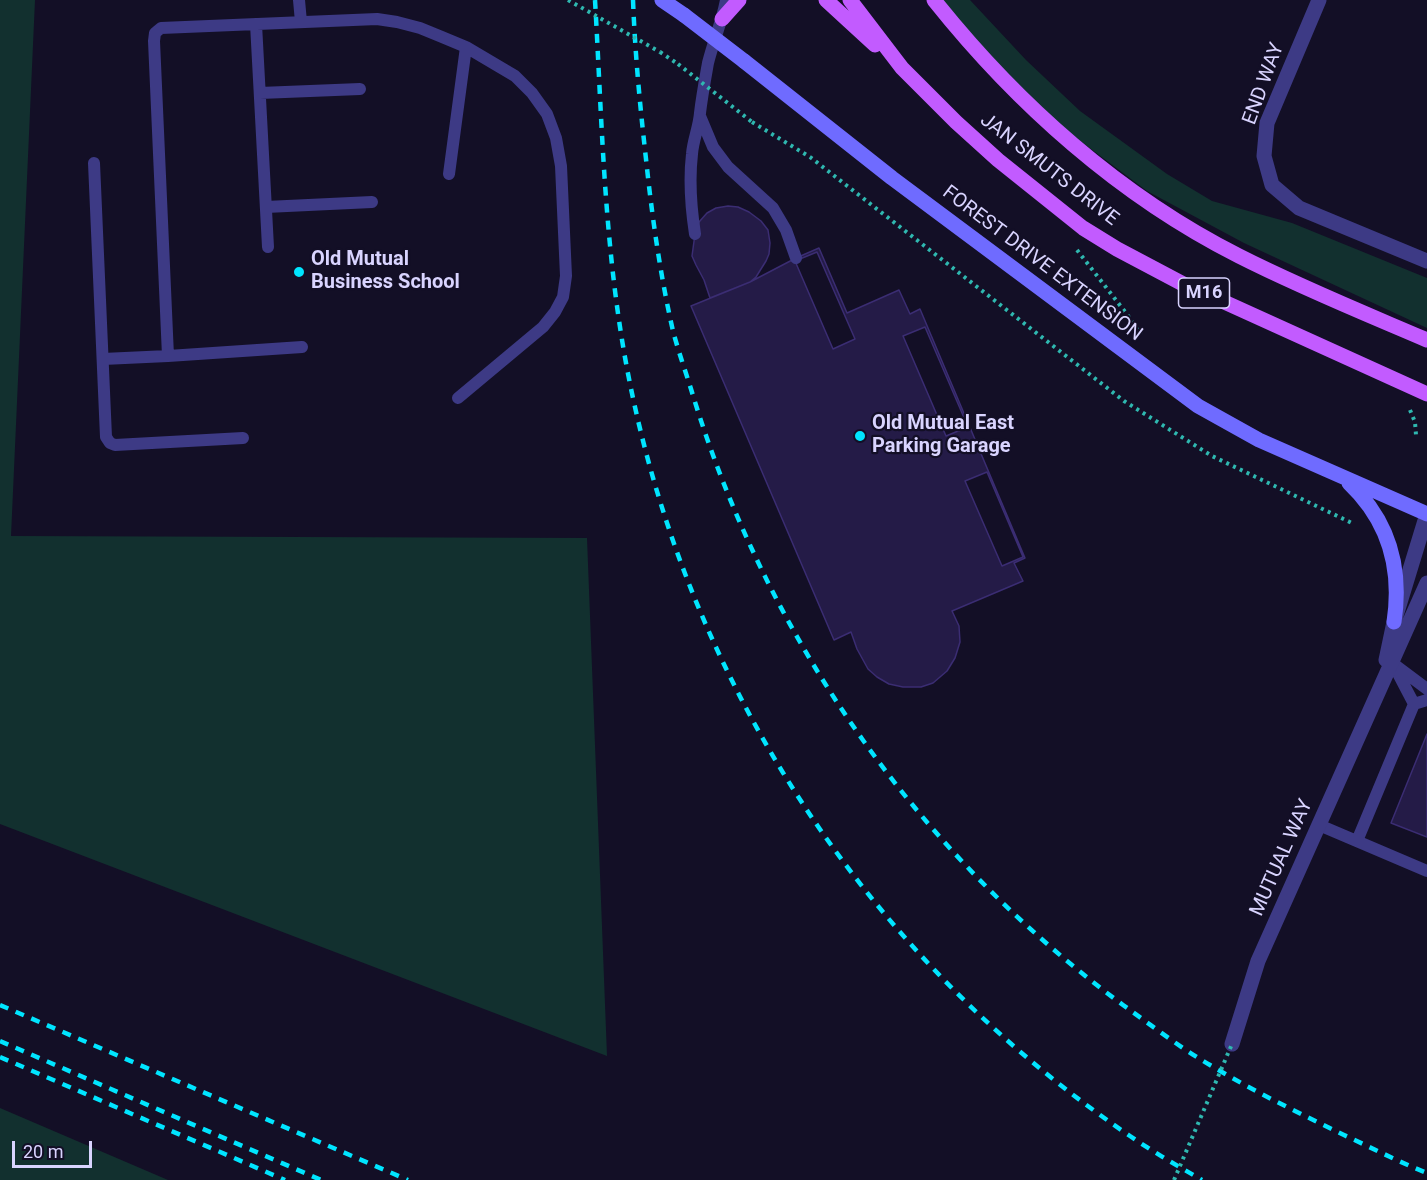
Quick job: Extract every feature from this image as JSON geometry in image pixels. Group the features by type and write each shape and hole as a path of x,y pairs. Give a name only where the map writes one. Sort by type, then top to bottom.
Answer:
{"main road":[{"path":"722,19 739,0"},
{"path":"826,0 902,68"},
{"name":"JAN SMUTS DRIVE","path":"850,0 902,68 956,122 998,160 1083,228 1185,285 1427,394"},
{"name":"JAN SMUTS DRIVE","path":"934,0 958,31 1039,115 1142,198 1239,256 1332,300 1427,340"}],"street":[{"name":"FOREST DRIVE EXTENSION","path":"662,0 744,61 892,178 1198,406 1259,440 1427,513"},
{"name":"END WAY","path":"1319,0 1267,123 1263,156 1272,186 1299,208 1427,261"},
{"path":"1341,477 1355,489 1378,519 1389,546 1397,584 1394,622"},
{"name":"MUTUAL WAY","path":"1379,693 1394,622 1427,513"},
{"name":"MUTUAL WAY","path":"1232,1044 1258,962 1427,583"}],"lane":[{"path":"299,0 301,22"},
{"path":"694,234 692,155 709,62 726,0"},
{"path":"722,19 733,0"},
{"path":"168,356 156,33 161,28 377,20 397,22 420,28 466,47 515,75 532,93 546,114 556,138 561,166 566,276 563,297 543,327 459,398"},
{"path":"256,24 268,247"},
{"path":"449,174 466,47"},
{"path":"260,93 360,89"},
{"path":"700,116 713,147 728,167 772,208 786,230 796,258"},
{"path":"94,163 106,437 115,445 243,438"},
{"path":"266,207 372,202"},
{"path":"103,359 302,347"},
{"path":"1392,662 1427,689"},
{"path":"1392,662 1414,704"},
{"path":"1414,704 1427,700"},
{"path":"1357,841 1414,704"},
{"path":"1319,825 1427,871"}],"path":[{"path":"568,0 660,52 752,122 810,158 1124,400 1212,456 1359,527"},
{"path":"1073,245 1144,340"},
{"path":"1408,407 1415,422 1416,435"},
{"path":"1174,1180 1232,1044"}],"green space":[{"path":"0,0 35,0 11,536 587,538 607,1056 0,824"},
{"path":"940,0 970,0 1026,60 1080,111 1167,174 1212,201 1292,223 1427,278 1427,328 1244,243 1147,191 1043,113"},
{"path":"0,1108 168,1180 0,1180"}],"building":[{"path":"728,206 749,212 761,221 768,230 769,254 756,277 750,282 710,298 692,256 695,234 699,222 707,213 716,208"},
{"name":"Old Mutual East Parking Garage","path":"819,248 847,313 899,290 910,314 920,309 1025,558 1014,563 1023,581 952,611 959,626 960,642 955,658 947,671 933,683 921,687 889,684 877,677 868,669 851,632 834,640 691,306 750,282"},
{"path":"817,252 855,339 833,349 795,261"},
{"path":"925,327 968,427 946,436 903,336"},
{"path":"987,472 1023,557 1002,566 965,481"},
{"path":"1427,734 1427,837 1391,823"}],"railway":[{"path":"595,0 608,227 626,363 653,479 692,591 741,699 800,800 869,895 948,984 1035,1064 1130,1136 1202,1180"},
{"path":"633,0 638,80 651,202 664,288 677,345 722,480 761,568 806,652 857,732 915,808 979,879 1048,945 1123,1005 1187,1051 1243,1084 1344,1135 1427,1173"},
{"path":"0,1005 408,1180"},
{"path":"0,1041 321,1180"},
{"path":"0,1057 285,1180"}],"place":[{"name":"Old Mutual Business School","path":"299,272"},
{"name":"Old Mutual East Parking Garage","path":"860,436"}]}
